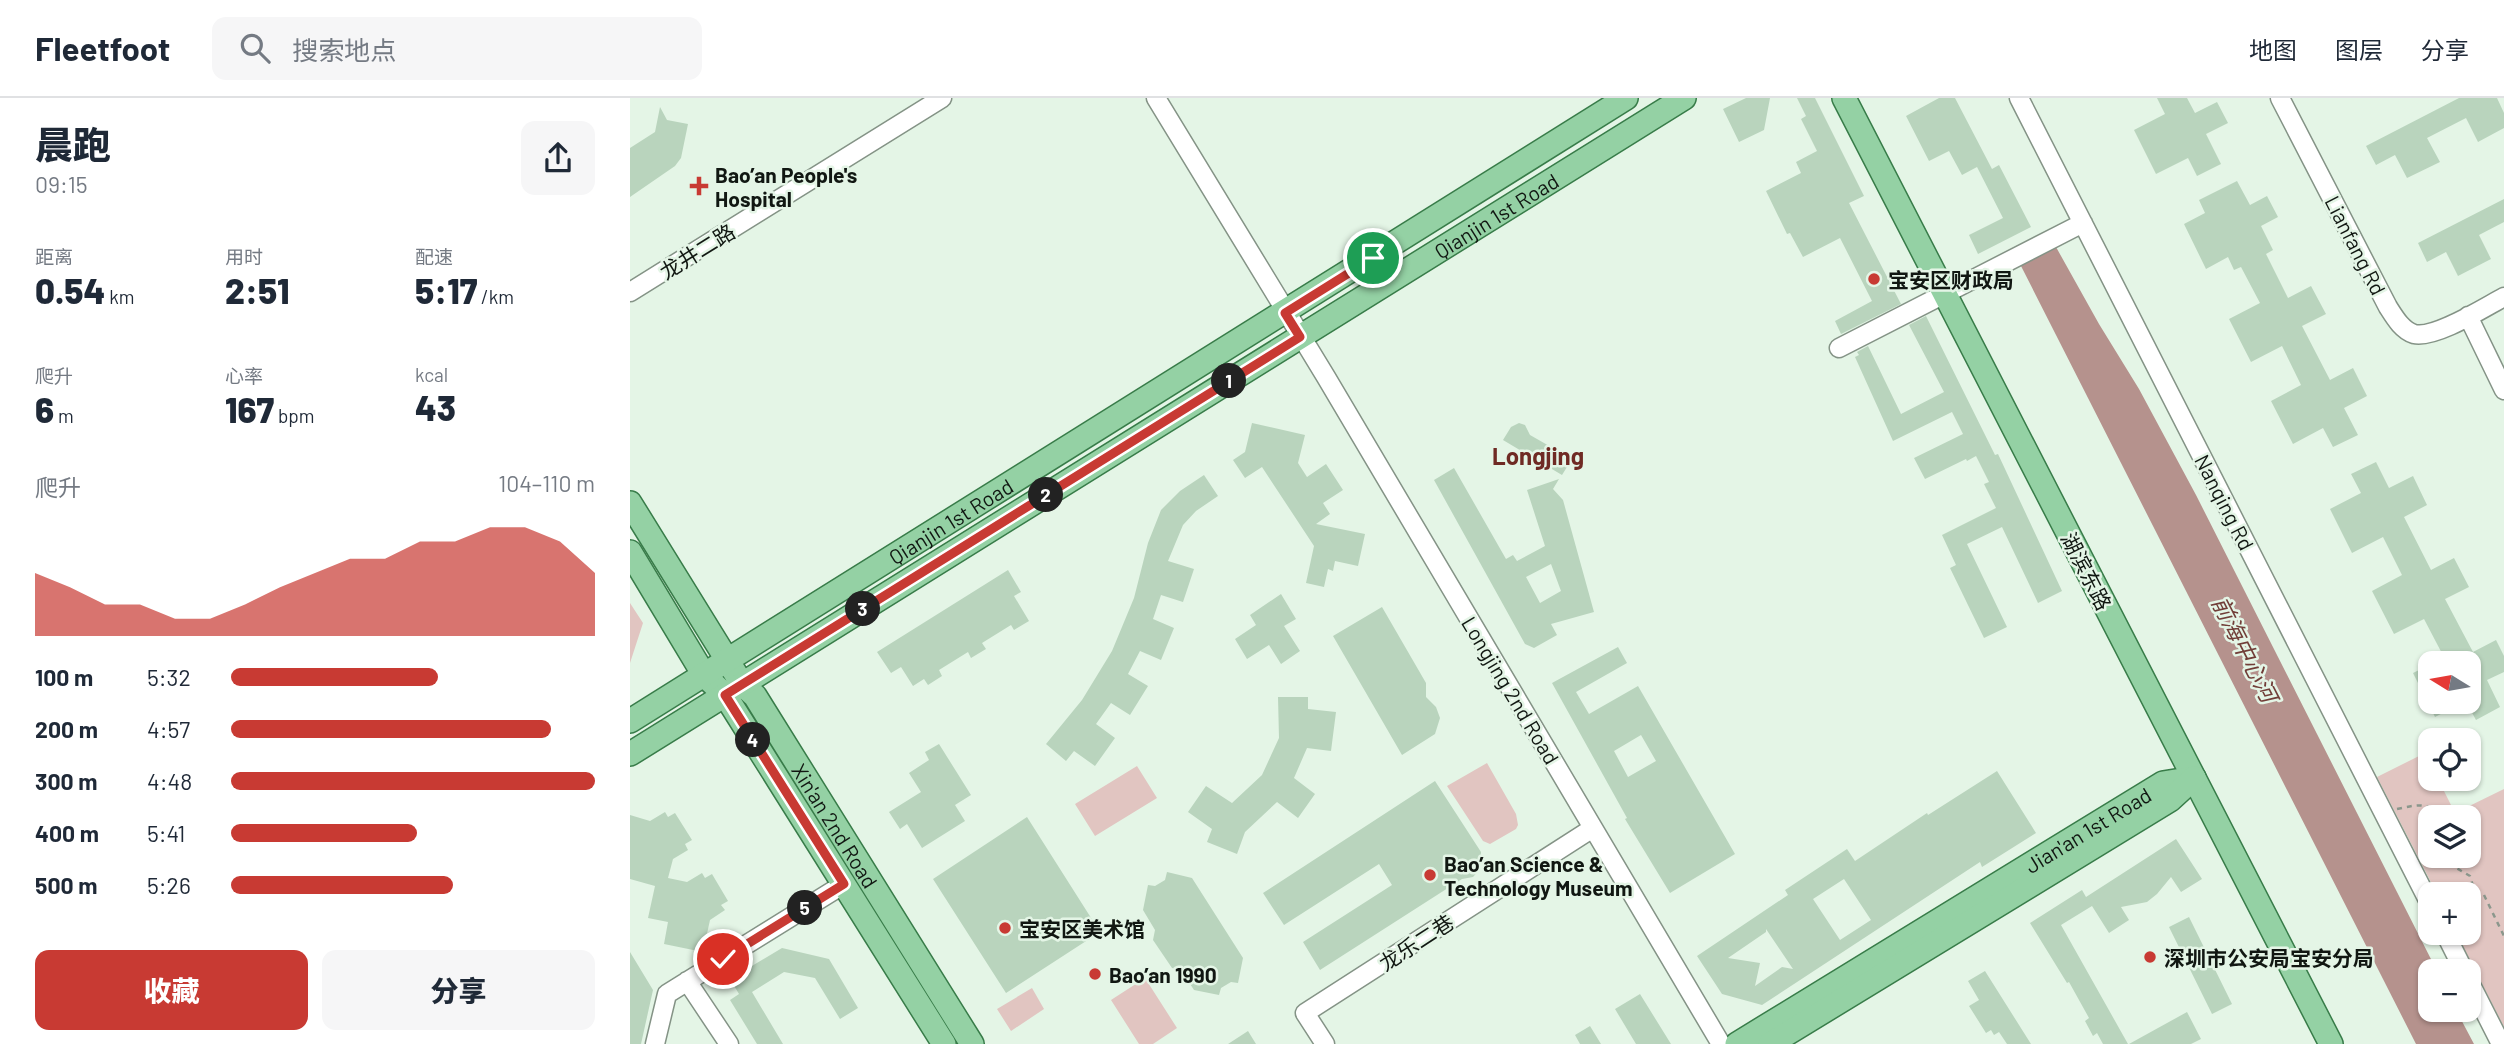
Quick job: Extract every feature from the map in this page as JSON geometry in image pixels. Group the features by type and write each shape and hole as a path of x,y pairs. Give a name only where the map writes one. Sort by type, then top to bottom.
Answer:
{"main road":[{"name":"Qianjin 1st Road","path":"630,721 1626,98"},
{"name":"Qianjin 1st Road","path":"630,754 1684,98"},
{"name":"湖滨东路","path":"1844,98 2330,1044"},
{"name":"Xin'an 2nd Road","path":"630,503 727,660 734,690 844,884 944,1044"},
{"name":"Xin'an 2nd Road","path":"630,552 704,675 734,690 755,696 972,1044"},
{"name":"Jian'an 1st Road","path":"1737,1044 2163,783 2194,778"},
{"name":"Jian'an 1st Road","path":"1770,1044 2170,800 2194,778"}],"street":[{"name":"龙井二路","path":"630,292 943,98"},
{"path":"1156,98 1300,337"},
{"name":"Nanqing Rd","path":"2019,98 2419,882"},
{"name":"Lianfang Rd","path":"2280,98 2388,307 2402,326 2415,334 2423,335 2504,297"},
{"path":"1839,348 2083,223"},
{"path":"2468,316 2504,390"},
{"name":"Longjing 2nd Road","path":"1300,337 1721,1044"},
{"name":"龙乐二巷","path":"1325,1044 1305,1013 1593,828"},
{"path":"655,1044 667,994 844,884"},
{"path":"687,981 729,1044"},
{"path":"2481,1005 2501,1044"}],"path":[{"path":"2384,813 2422,805"},
{"path":"2456,868 2470,876 2472,882"},
{"path":"2484,895 2504,936"}],"shaded area":[{"path":"630,603 643,623 630,663"},
{"path":"2418,756 2418,791 2444,791 2451,805 2418,805 2418,857 2377,777"},
{"path":"1487,763 1516,814 1518,825 1516,829 1490,844 1483,841 1447,786"},
{"path":"1137,766 1157,798 1095,836 1075,804"},
{"path":"2504,789 2504,1027 2481,982 2481,959 2469,959 2462,945 2481,945 2481,882 2431,882 2424,868 2481,868 2481,805 2471,805"},
{"path":"1145,978 1177,1028 1153,1044 1139,1044 1111,1000"},
{"path":"1032,988 1044,1009 1011,1031 997,1009"}],"water":[{"name":"前海中心河","path":"2056,247 2139,389 2196,495 2418,933 2418,945 2424,945 2431,959 2418,959 2418,1022 2462,1022 2474,1044 2416,1044 2021,266"}],"building":[{"path":"1746,98 1770,98 1764,130 1739,142 1723,109"},
{"path":"1797,98 1815,98 1864,196 1849,203 1901,304 1841,334 1835,321 1872,301 1840,238 1803,257 1790,233 1787,234 1766,191 1801,173 1796,162 1817,151 1801,119 1806,116"},
{"path":"1939,98 1955,98 1992,169 1999,165 2031,227 1978,254 1969,235 2003,218 1977,167 1962,175 1949,151 1929,161 1906,116"},
{"path":"2157,98 2187,98 2195,113 2217,102 2228,123 2206,134 2221,164 2197,176 2188,158 2156,174 2134,130 2165,114"},
{"path":"2459,98 2497,98 2504,113 2504,128 2478,142 2466,118 2427,138 2440,162 2407,178 2395,155 2376,165 2366,146"},
{"path":"660,107 667,120 688,124 681,158 675,166 630,197 630,148 655,132"},
{"path":"2237,181 2250,205 2267,196 2278,217 2261,226 2273,250 2266,254 2288,298 2311,286 2326,314 2302,326 2330,380 2353,368 2367,396 2344,408 2358,435 2333,447 2323,428 2293,444 2271,401 2301,385 2282,346 2251,362 2229,319 2260,303 2241,267 2234,270 2228,257 2206,269 2184,224 2205,213 2199,200"},
{"path":"2504,199 2504,222 2479,235 2491,259 2458,276 2446,252 2427,262 2418,243"},
{"path":"1926,316 1995,455 1998,454 2062,591 2038,603 2002,527 1967,544 2007,627 1984,638 1950,568 1956,565 1942,535 1996,508 1984,484 1989,482 1976,456 1925,479 1914,458 1963,434 1952,412 1893,441 1855,357 1859,355 1857,352 1868,346 1901,414 1944,392 1909,325"},
{"path":"1252,423 1305,435 1298,463 1307,477 1326,464 1343,490 1323,503 1330,514 1316,524 1365,534 1358,566 1335,561 1333,571 1328,569 1324,587 1306,583 1314,546 1262,467 1245,478 1233,460 1245,452"},
{"path":"1519,423 1525,425 1530,435 1572,459 1562,475 1503,440 1511,427"},
{"path":"2376,462 2389,488 2413,476 2427,505 2404,517 2431,570 2454,558 2469,587 2445,599 2472,651 2441,651 2424,619 2394,634 2372,591 2402,575 2383,537 2352,553 2330,509 2361,493 2351,474"},
{"path":"1454,468 1506,559 1513,555 1517,561 1545,546 1527,490 1559,479 1553,489 1563,500 1594,612 1551,624 1557,635 1534,648 1525,644 1434,480","holes":["1551,564 1561,591 1540,603 1526,577"]},
{"path":"1204,475 1218,496 1196,511 1183,525 1168,561 1194,569 1183,602 1161,595 1153,619 1174,628 1161,660 1140,651 1128,674 1148,686 1130,715 1111,703 1096,724 1115,738 1095,766 1074,751 1066,761 1046,744 1082,700 1112,651 1134,598 1148,543 1161,510 1180,491"},
{"path":"1008,570 1021,592 1014,596 1029,621 1014,630 1011,625 982,643 986,649 971,658 968,652 939,670 942,676 928,685 924,679 913,686 901,667 891,673 877,652"},
{"path":"1281,594 1296,619 1284,626 1300,651 1281,664 1269,645 1247,659 1235,639 1256,625 1250,615"},
{"path":"1382,607 1426,683 1426,697 1436,707 1440,718 1435,734 1402,755 1333,636"},
{"path":"2496,640 2504,656 2504,672 2487,680 2500,707 2476,720 2473,714 2482,714 2482,651 2475,651"},
{"path":"1618,647 1627,663 1576,692 1589,714 1638,686 1735,854 1670,893 1625,819 1627,818 1552,683","holes":["1641,735 1656,761 1628,777 1614,751"]},
{"path":"2418,670 2418,683 2413,673"},
{"path":"1278,697 1308,697 1308,709 1336,712 1331,751 1307,748 1294,778 1315,794 1298,818 1277,802 1245,832 1237,854 1207,842 1212,829 1188,812 1206,786 1232,803 1262,775 1279,738"},
{"path":"939,744 971,795 955,805 965,821 922,848 907,824 900,829 889,812 921,792 909,773 929,760 925,752"},
{"path":"1997,771 2036,833 1982,867 1980,862 1762,1005 1722,994 1697,956 1788,895 1785,890 1847,849 1855,861 1927,813 1928,815","holes":["1844,879 1871,920 1840,940 1813,899","1766,929 1793,969 1782,967 1755,986 1760,963 1728,958 1766,932"]},
{"name":"Bao’an Science & Technology Museum","path":"1435,781 1481,852 1480,869 1473,877 1462,879 1320,970 1303,942 1392,885 1379,864 1284,925 1263,893"},
{"path":"665,812 668,817 675,813 692,840 685,844 688,850 673,859 668,878 687,882 702,873 705,878 712,874 728,901 721,905 725,910 710,920 703,952 664,944 668,922 648,918 655,886 630,879 630,815 650,821"},
{"path":"1027,817 1100,932 1006,993 933,879"},
{"path":"2176,839 2202,879 2181,892 2171,877 2147,902 2121,907 2129,920 2109,933 2092,906 2061,925 2128,1044 2103,1044 2097,1033 2093,1036 2085,1021 2089,1018 2069,982 2067,983 2030,923 2082,890 2086,897"},
{"path":"1167,872 1192,878 1243,958 1238,983 1231,982 1221,988 1219,995 1194,990 1181,970 1172,968 1153,940 1155,930 1143,910 1148,885 1155,886 1165,880"},
{"path":"2189,917 2232,1004 2212,1014 2169,927"},
{"path":"782,948 829,959 858,1008 840,1019 815,978 784,972 752,992 783,1044 757,1044 730,1000 739,994 730,979"},
{"path":"630,952 653,990 641,1044 630,1044"},
{"path":"1985,971 2031,1044 2007,1044 1999,1032 1994,1035 1991,1030 1986,1033 1969,1006 1979,1000 1968,981"},
{"path":"1640,994 1671,1044 1636,1044 1615,1009"},
{"path":"2187,1012 2201,1039 2191,1044 2129,1044"},
{"path":"1590,1026 1601,1044 1580,1044 1575,1035"},
{"path":"1248,1031 1256,1044 1228,1044"}],"place":[{"name":"Bao’an People's Hospital","path":"699,186"},
{"name":"宝安区财政局","path":"1874,279"},
{"name":"Bao’an Science & Technology Museum","path":"1430,875"},
{"name":"宝安区美术馆","path":"1005,928"},
{"name":"深圳市公安局宝安分局","path":"2150,957"},
{"name":"Bao’an 1990","path":"1095,974"}],"district":[{"name":"Longjing","path":"1538,455"}],"route":[{"path":"723,959 844,884 725,695 1300,337 1285,313 1373,258"}]}
